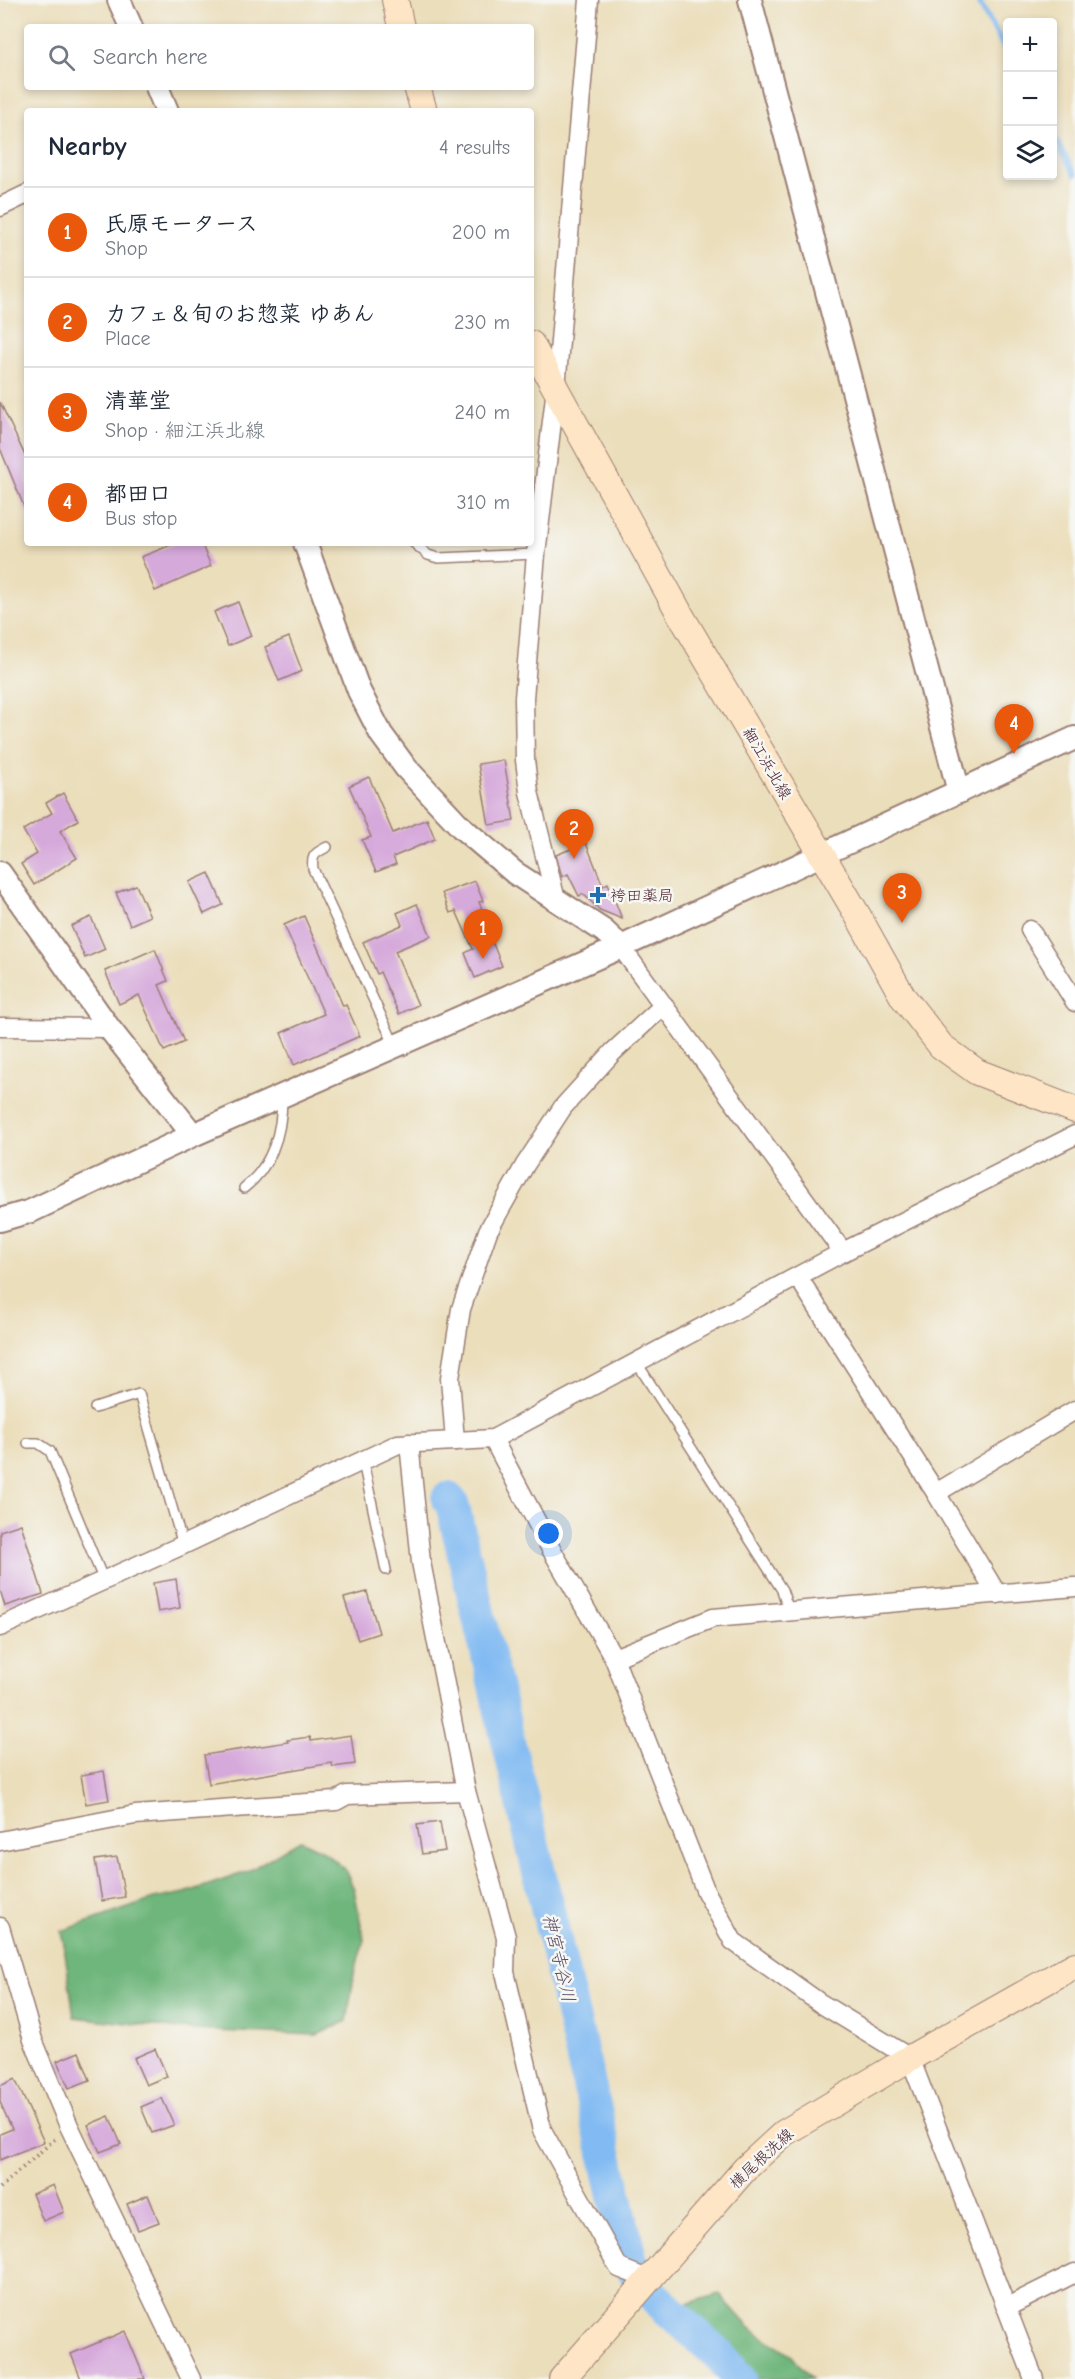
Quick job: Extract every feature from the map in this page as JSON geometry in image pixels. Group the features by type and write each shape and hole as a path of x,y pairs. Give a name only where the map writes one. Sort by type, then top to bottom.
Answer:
{"main road":[{"path":"395,0 400,24"},
{"path":"418,90 423,108"},
{"name":"細江浜北線","path":"534,349 680,614 903,997 941,1046 977,1072 1075,1110"},
{"name":"横尾根洗線","path":"562,2379 745,2169 784,2133 910,2058 1075,1965"}],"street":[{"path":"119,0 130,24"},
{"path":"556,900 553,881 535,819 525,760 524,698 536,554 556,388 589,0"},
{"path":"750,0 959,792"},
{"path":"158,90 165,108"},
{"path":"0,207 24,195"},
{"path":"306,546 359,691 369,713 393,751 461,827 515,873 604,931 621,947 843,1252"},
{"path":"0,1220 31,1211 282,1095 621,947 1075,738"},
{"path":"0,873 109,1028 193,1135"},
{"path":"1030,930 1075,1002"},
{"path":"455,1441 450,1378 461,1309 488,1231 525,1165 563,1107 613,1052 664,1005"},
{"path":"0,1027 109,1028"},
{"path":"0,1627 183,1545 398,1444 493,1438 843,1252 1075,1135"},
{"path":"798,1277 998,1594"},
{"path":"936,1493 1075,1410"},
{"path":"493,1438 551,1549 614,1658 706,1892 733,1941 820,2003 910,2058 1034,2379"},
{"path":"410,1443 421,1562 466,1791 506,1937 505,1972 542,2130 619,2268 650,2280"},
{"path":"614,1658 713,1618 1075,1587"},
{"path":"0,1841 135,1815 336,1801 347,1795 466,1791"},
{"path":"0,1927 33,2040 69,2126 191,2379"},
{"path":"1006,2307 1075,2272"}],"lane":[{"path":"418,546 428,555 438,558 536,554"},
{"path":"327,846 314,854 311,859 313,868 395,1046"},
{"path":"244,1188 254,1180 272,1154 282,1109 282,1095"},
{"path":"637,1363 782,1590 789,1611"},
{"path":"95,1408 139,1394 183,1545"},
{"path":"28,1443 38,1443 50,1451 104,1581"},
{"path":"363,1462 386,1570"}],"path":[{"path":"0,2188 69,2126"}],"green space":[{"path":"300,1840 323,1851 344,1868 354,1889 364,1940 354,1974 347,2021 317,2035 191,2030 74,2017 62,1931 154,1899 185,1893 247,1872"},
{"path":"719,2294 749,2327 791,2355 812,2379 737,2379 687,2304"}],"building":[{"path":"0,402 24,454 24,507 0,448"},
{"path":"168,546 202,546 211,566 155,591 141,557"},
{"path":"238,602 251,636 228,646 214,612"},
{"path":"289,637 302,671 279,681 265,647"},
{"path":"504,760 514,821 489,825 478,764"},
{"path":"369,777 393,833 427,819 435,839 393,857 396,864 376,872 362,840 371,837 349,786"},
{"path":"63,793 78,820 60,831 77,858 34,885 21,864 37,854 23,830 52,813 46,803"},
{"path":"586,843 603,886 608,883 622,919 600,910 583,894 579,896 568,874 562,877 556,855"},
{"path":"209,873 223,905 204,914 189,882"},
{"path":"475,881 483,901 479,902 492,933 489,934 502,966 475,978 465,953 473,949 456,911 450,913 442,893"},
{"path":"136,885 150,916 130,925 116,893"},
{"path":"417,904 431,936 395,951 418,1005 399,1014 363,942 402,925 397,913"},
{"path":"304,916 343,1006 346,1005 360,1036 294,1065 281,1033 324,1014 284,925"},
{"path":"91,917 105,949 85,958 71,926"},
{"path":"155,949 168,981 159,985 184,1042 164,1051 139,995 119,1004 105,971"},
{"path":"21,1524 43,1594 5,1606 0,1590 0,1531"},
{"path":"176,1579 180,1608 158,1612 153,1583"},
{"path":"367,1592 379,1633 358,1640 344,1598"},
{"path":"351,1735 355,1764 333,1767 332,1763 209,1784 204,1755 288,1742 287,1740 310,1737 311,1741"},
{"path":"104,1771 109,1800 86,1804 81,1775"},
{"path":"440,1822 445,1851 422,1854 417,1825"},
{"path":"117,1857 125,1897 102,1901 95,1860"},
{"path":"155,2049 167,2076 146,2085 134,2058"},
{"path":"79,2052 90,2080 69,2088 57,2061"},
{"path":"15,2079 44,2142 0,2160 0,2134 12,2129 0,2102 0,2086"},
{"path":"162,2098 174,2125 152,2133 141,2107"},
{"path":"109,2116 121,2144 100,2152 88,2125"},
{"path":"53,2185 64,2212 43,2221 32,2194"},
{"path":"148,2195 159,2222 138,2230 127,2204"},
{"path":"125,2331 145,2379 81,2379 71,2354"}],"waterway":[{"path":"978,0 1003,45"},
{"path":"1057,143 1075,174"},
{"name":"神宮寺谷川","path":"448,1499 452,1503 632,2267 652,2295 720,2356 740,2379"}],"place":[{"name":"都田口","path":"1014,754"},
{"name":"カフェ＆旬のお惣菜 ゆあん","path":"574,859"},
{"name":"袴田薬局","path":"598,895"},
{"name":"清華堂","path":"902,923"},
{"name":"氏原モータース","path":"483,959"}]}
